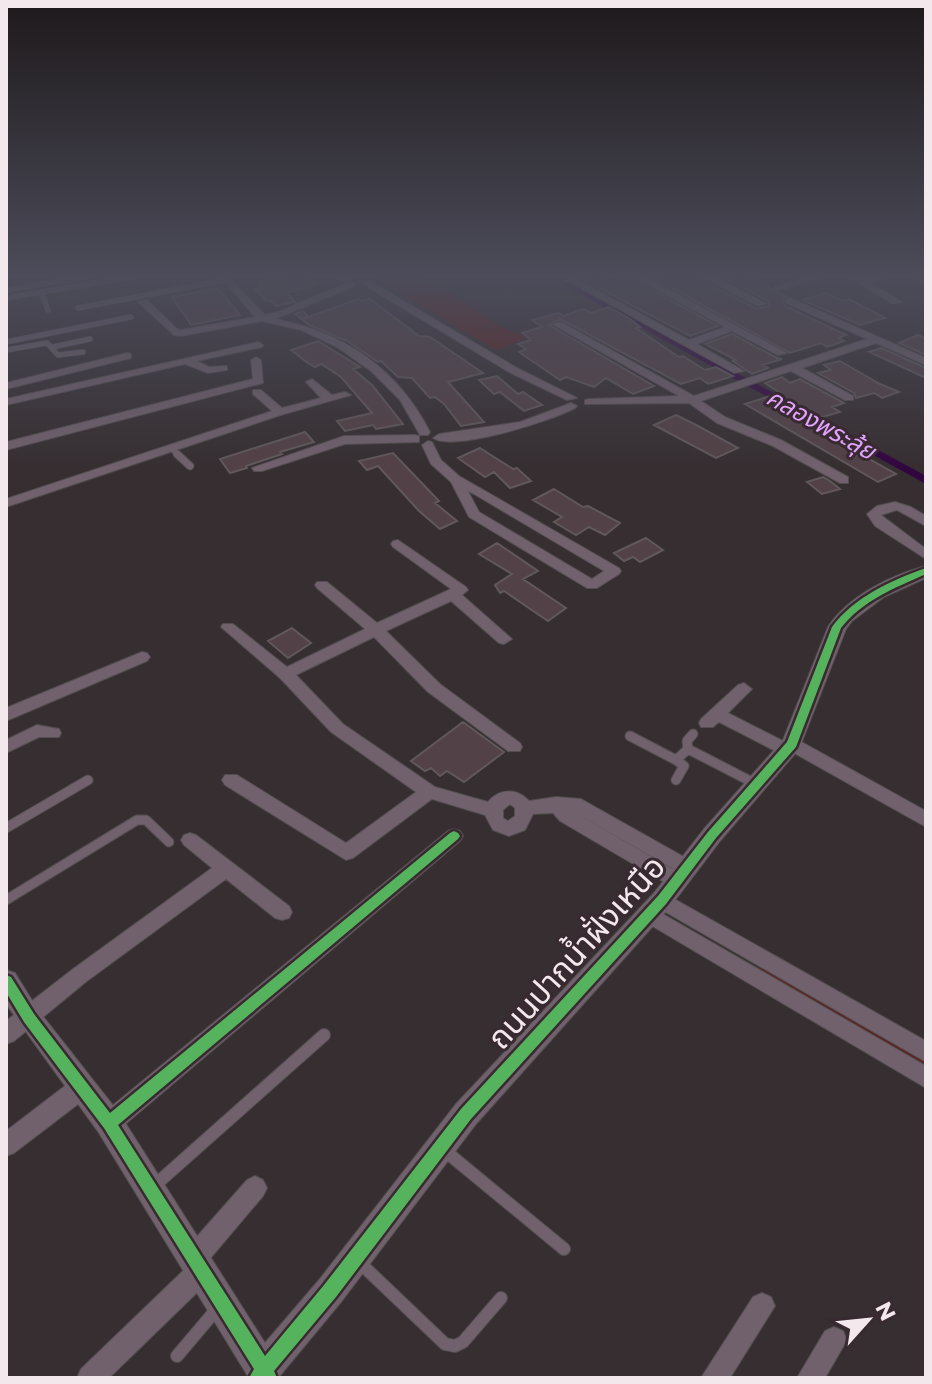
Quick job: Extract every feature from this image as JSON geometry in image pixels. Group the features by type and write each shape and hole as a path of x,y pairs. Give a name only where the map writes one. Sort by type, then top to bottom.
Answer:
{"street":[{"path":"324,339 362,359 391,381 426,439 436,463 457,482 614,571 592,585 474,514 457,482"},
{"path":"458,339 571,402"},
{"path":"584,339 695,399 697,406 721,420 777,443 844,480"},
{"path":"679,339 738,371"},
{"path":"689,344 703,339"},
{"path":"755,339 782,353"},
{"path":"873,339 926,362"},
{"path":"258,468 344,440 426,439 493,432 555,415 582,397 589,402 695,399 876,340"},
{"path":"6,402 258,345"},
{"path":"6,386 127,356"},
{"path":"186,360 208,370 223,368"},
{"path":"6,446 259,381 256,360"},
{"path":"792,367 849,398"},
{"path":"312,382 329,399"},
{"path":"257,392 280,412"},
{"path":"6,503 280,412 345,395"},
{"path":"926,521 894,505 887,505 874,514 880,523 926,555"},
{"path":"529,549 553,534"},
{"path":"286,674 461,590 398,544"},
{"name":"ถนนปากน้ำฝั่งเหนือ","path":"263,1375 466,1114 668,890 790,747 844,616 926,571"},
{"path":"322,585 376,630 434,688 514,747"},
{"path":"453,595 504,639"},
{"path":"228,627 286,674 337,728 429,792 492,810 497,823 508,827 523,821 525,808 556,804 566,816 926,1078"},
{"path":"6,715 142,657"},
{"path":"744,689 712,718 790,747 926,820"},
{"path":"6,747 37,731 53,733"},
{"path":"231,780 346,853 429,792"},
{"path":"109,1123 454,836"},
{"path":"190,840 282,912"},
{"path":"18,1026 80,975 225,869"},
{"path":"668,890 926,1052"},
{"path":"6,981 18,1026 82,1087 109,1123 263,1375"},
{"path":"6,1145 82,1087"},
{"path":"90,1378 197,1265 255,1188"},
{"path":"714,1378 762,1306"},
{"path":"810,1378 834,1340"}],"lane":[{"path":"6,350 40,344 53,347 90,339"},
{"path":"53,347 58,355 83,352"},
{"path":"171,448 190,466"},
{"path":"688,749 687,741 693,734"},
{"path":"630,736 684,766 676,780"},
{"path":"676,760 688,749"},
{"path":"688,749 756,785"},
{"path":"6,828 88,780"},
{"path":"6,900 137,820 146,820 169,842"},
{"path":"150,1189 324,1035"},
{"path":"440,1147 564,1249"},
{"path":"356,1258 445,1344 455,1346 463,1342 501,1298"},
{"path":"177,1356 221,1303"}],"shaded area":[{"path":"477,339 526,339 496,350"},
{"path":"764,963 926,1057 926,1073 757,974"}],"building":[{"path":"341,339 432,339 483,373 448,382 484,422 461,426 444,404 435,397 430,398 412,378 398,377 381,361"},
{"path":"572,339 654,386 633,394 606,378 594,387 566,377 560,380 519,352 526,349 518,344 531,340"},
{"path":"596,339 652,339 705,370 716,367 733,376 708,384 700,378 681,384"},
{"path":"720,339 741,339 782,359 762,365 768,368 752,374 733,361 736,360 705,344"},
{"path":"764,339 844,341 827,347 821,343 790,353"},
{"path":"909,339 925,339 926,355 899,343"},
{"path":"318,341 360,367 353,369 372,385 403,424 376,429 373,425 345,431 337,421 372,413 341,377 321,364 315,367 291,350"},
{"path":"881,348 926,368 926,378 869,352"},
{"path":"840,361 899,392 882,398 874,393 856,398 854,393 818,373 831,370 824,365"},
{"path":"497,376 518,394 523,392 542,405 524,411 500,392 494,394 479,380"},
{"path":"782,377 790,383 800,379 844,403 832,407 840,412 805,422 866,461 869,459 896,474 878,482 745,404 780,393 765,383"},
{"path":"676,415 738,448 716,458 654,425"},
{"path":"305,432 314,442 280,452 282,454 247,468 230,473 220,459"},
{"path":"480,448 513,469 517,468 531,481 510,488 494,472 485,477 458,458"},
{"path":"393,453 439,501 435,503 457,521 440,529 378,466 367,470 359,461"},
{"path":"823,477 840,489 822,494 807,482"},
{"path":"554,489 583,507 588,506 620,523 605,535 589,527 576,535 554,522 562,517 533,500"},
{"path":"646,538 663,550 640,562 633,557 624,561 614,553"},
{"path":"497,543 538,571 523,579 566,608 548,621 504,591 500,593 495,585 512,574 479,554"},
{"path":"292,628 311,643 288,658 268,641"},
{"path":"463,722 504,752 464,782 447,771 440,776 431,768 425,771 411,761"}],"waterway":[{"name":"คลองพระลุ้ย","path":"666,339 926,481"}],"cycle path":[{"path":"257,1378 330,1291 466,1114 662,900 712,835 792,744 837,627 845,617 877,593 926,571"},
{"path":"109,1123 454,836"},
{"path":"6,981 29,1018 109,1123 269,1378"}]}
